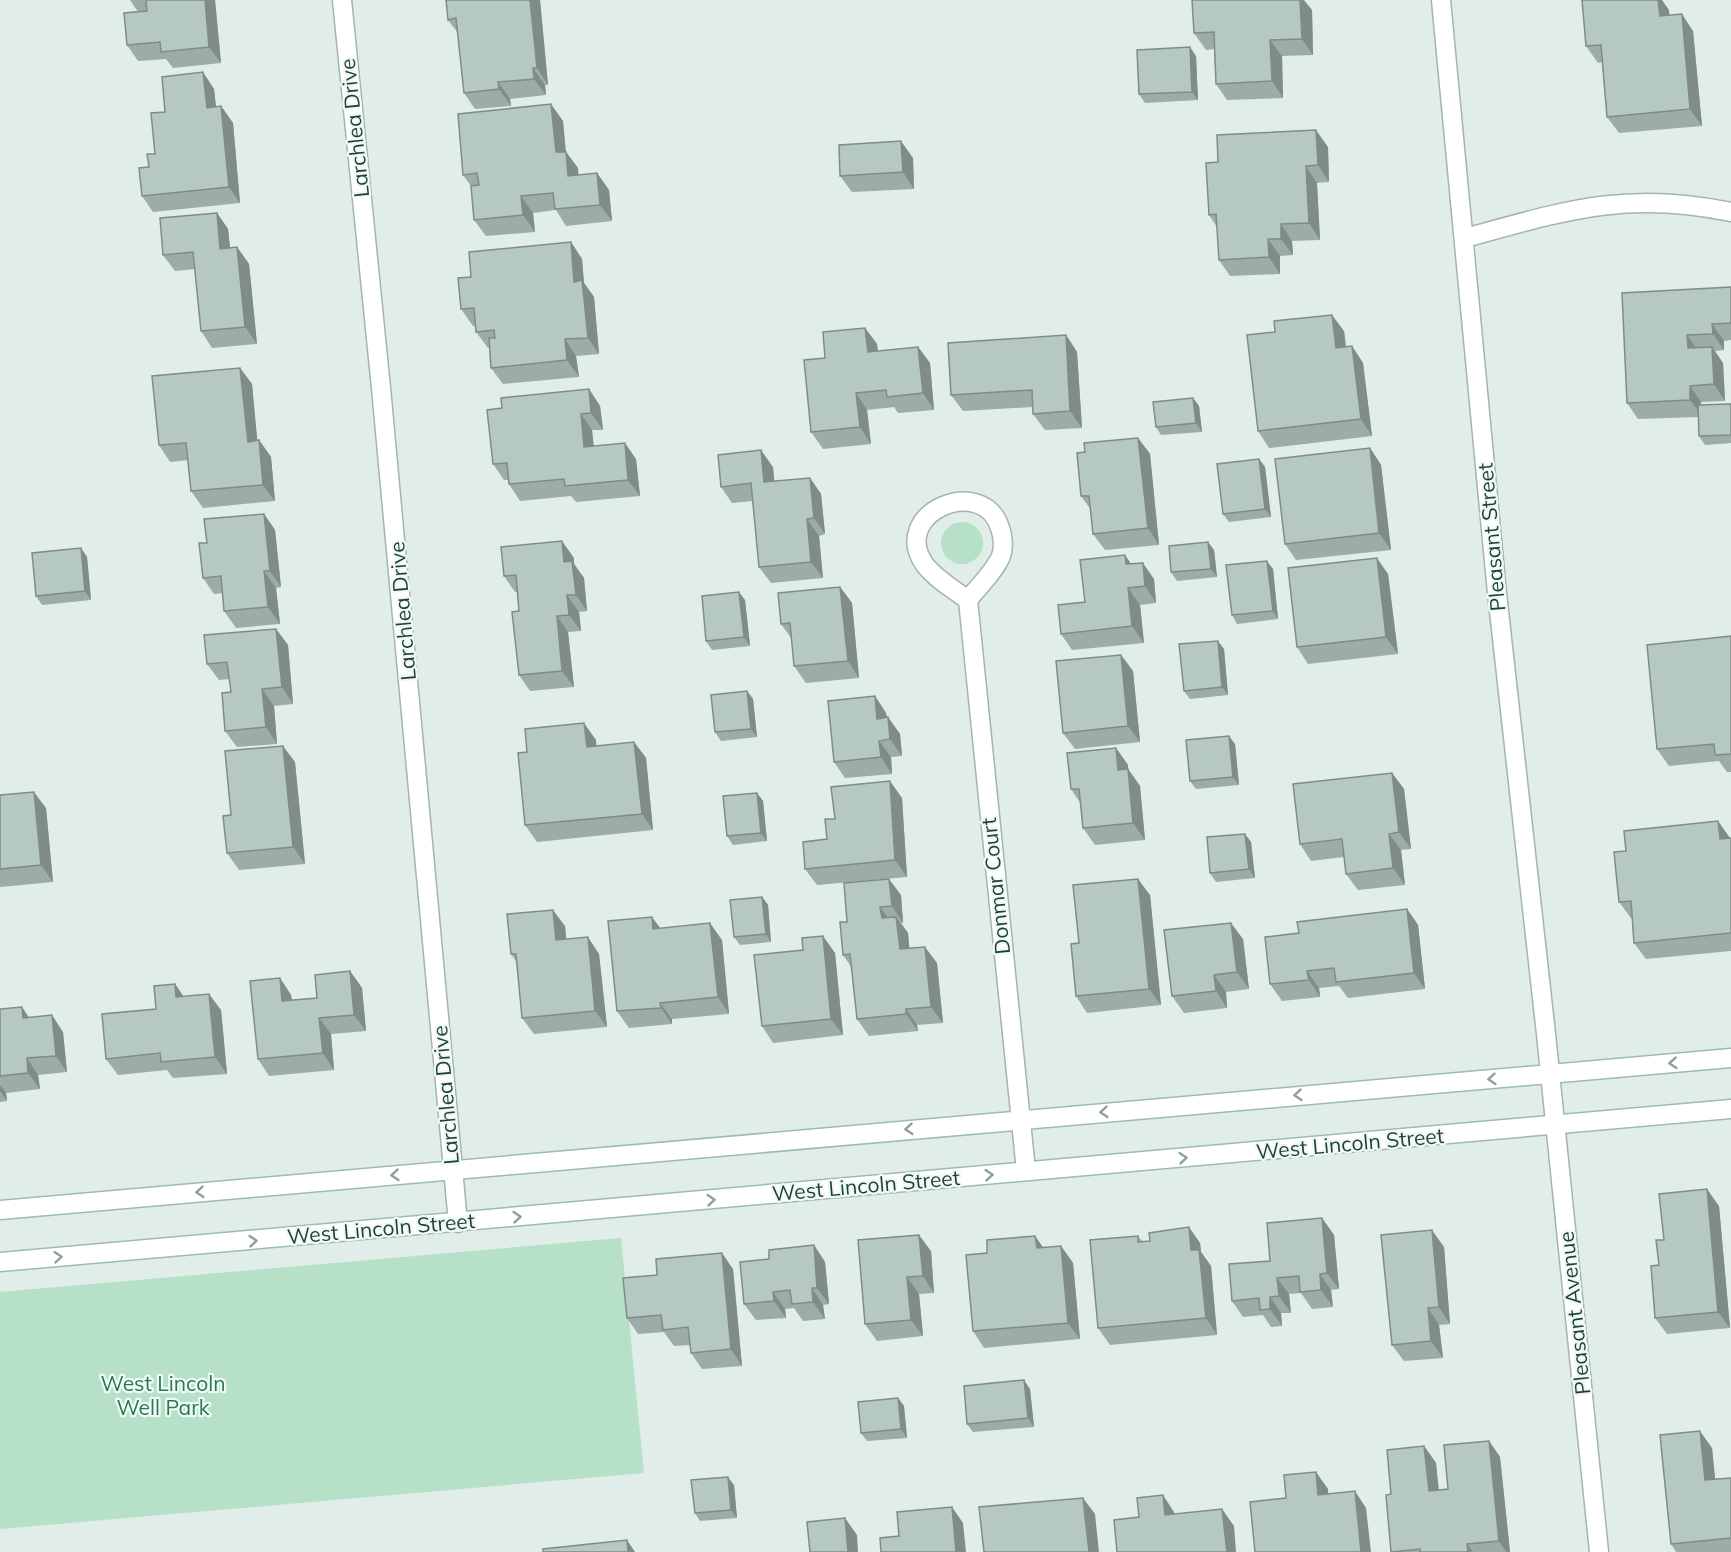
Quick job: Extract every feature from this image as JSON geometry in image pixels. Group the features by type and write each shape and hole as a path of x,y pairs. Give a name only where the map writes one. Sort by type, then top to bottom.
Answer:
{"street":[{"name":"Larchlea Drive","path":"342,0 414,730 458,1223"},
{"name":"Pleasant Street","path":"1441,0 1499,617 1551,1074"},
{"path":"1465,238 1568,210 1606,203 1667,202 1731,212"},
{"path":"962,501 975,503 989,510 998,522 1002,541 1001,555 968,600 931,571 924,563 916,542 919,528 935,509 962,501"},
{"name":"Donmar Court","path":"968,600 1026,1171"},
{"path":"0,1210 1731,1058"},
{"name":"Pleasant Avenue","path":"1551,1074 1599,1552"},
{"name":"West Lincoln Street","path":"0,1262 1731,1110"}],"green space":[{"path":"962,522 977,528 983,543 977,558 962,564 947,558 941,543 947,528"},
{"name":"West Lincoln Well Park","path":"621,1238 644,1473 0,1529 0,1292"}],"building":[{"path":"146,0 205,0 209,47 161,52 160,42 127,45 124,13 147,11"},
{"path":"446,0 530,0 537,68 533,68 534,79 498,82 499,89 464,93 456,18 448,20"},
{"path":"1192,0 1300,0 1302,39 1270,40 1272,81 1216,84 1214,32 1194,33"},
{"path":"1582,0 1658,0 1660,16 1682,14 1690,109 1607,117 1601,45 1586,46"},
{"path":"1190,47 1192,92 1139,94 1137,50"},
{"path":"203,72 207,108 221,106 229,187 142,196 139,168 149,167 147,154 155,154 151,113 165,112 162,77"},
{"path":"551,104 556,152 566,152 568,176 597,173 600,205 555,209 553,193 521,196 523,215 474,220 471,186 479,185 477,173 463,175 458,114"},
{"path":"1316,130 1318,165 1306,166 1309,223 1281,224 1281,239 1268,239 1269,257 1219,260 1216,214 1209,215 1206,163 1218,162 1217,135"},
{"path":"901,141 903,172 840,176 839,145"},
{"path":"217,213 220,249 237,247 245,327 201,331 193,252 163,255 160,218"},
{"path":"571,242 574,282 582,280 588,338 565,339 567,360 491,368 489,338 495,338 494,330 476,332 474,308 461,309 458,278 471,277 469,252"},
{"path":"1731,287 1731,323 1712,324 1713,334 1687,335 1688,348 1712,347 1714,384 1690,386 1690,400 1627,403 1622,293"},
{"path":"1332,315 1336,348 1352,346 1361,419 1258,431 1247,335 1275,332 1274,321"},
{"path":"865,328 868,352 918,347 923,393 887,397 886,390 856,393 860,427 811,432 804,360 825,358 823,332"},
{"path":"1066,335 1070,411 1033,414 1032,390 951,395 948,343"},
{"path":"240,368 248,442 259,440 263,485 191,491 186,443 159,445 152,376"},
{"path":"589,389 591,413 581,414 584,447 625,443 628,480 565,486 564,479 509,484 507,463 493,464 487,410 502,408 501,398"},
{"path":"1193,398 1196,423 1156,427 1153,402"},
{"path":"1731,404 1731,435 1699,436 1698,405"},
{"path":"1138,438 1148,528 1093,534 1089,496 1081,496 1077,453 1085,452 1084,443"},
{"path":"1370,448 1379,533 1285,544 1275,459"},
{"path":"761,450 764,482 810,478 814,518 807,519 811,562 759,567 751,483 721,487 718,455"},
{"path":"1259,459 1265,509 1223,514 1217,464"},
{"path":"264,514 270,571 264,571 268,607 224,611 221,576 203,578 199,543 207,543 204,519"},
{"path":"562,541 564,562 572,561 576,595 567,595 569,615 557,616 562,671 519,675 512,612 519,611 516,575 504,576 501,547"},
{"path":"1208,542 1211,569 1171,572 1169,546"},
{"path":"81,548 85,591 36,596 32,553"},
{"path":"1125,555 1126,564 1143,563 1145,586 1128,588 1132,626 1061,634 1058,605 1085,602 1080,560"},
{"path":"1377,558 1386,637 1297,647 1288,568"},
{"path":"1267,561 1273,611 1232,615 1226,565"},
{"path":"840,587 848,661 794,666 790,623 781,624 778,593"},
{"path":"739,592 744,637 706,641 702,596"},
{"path":"276,629 282,687 262,689 266,727 225,731 222,693 231,692 227,662 207,664 204,635"},
{"path":"1731,636 1731,754 1715,755 1714,744 1657,749 1647,645"},
{"path":"1218,641 1222,687 1184,691 1179,644"},
{"path":"1121,655 1128,726 1063,733 1056,661"},
{"path":"747,691 751,729 715,732 711,695"},
{"path":"875,696 877,719 888,717 890,739 879,741 881,757 834,762 828,701"},
{"path":"584,723 587,747 634,742 642,814 525,825 518,753 527,752 525,729"},
{"path":"1229,736 1233,777 1190,781 1186,740"},
{"path":"283,746 293,847 227,853 223,816 231,815 225,751"},
{"path":"1116,748 1118,770 1128,769 1133,823 1083,828 1079,789 1071,789 1067,753"},
{"path":"1392,773 1399,832 1389,834 1393,868 1346,874 1342,839 1300,844 1293,784"},
{"path":"890,781 895,860 805,869 803,842 827,839 825,819 835,819 831,787"},
{"path":"34,792 41,865 0,869 0,795"},
{"path":"757,793 761,833 727,836 723,796"},
{"path":"1718,821 1720,839 1731,838 1731,933 1634,943 1631,901 1619,902 1614,852 1626,851 1624,831"},
{"path":"1245,834 1249,869 1210,873 1207,837"},
{"path":"889,879 892,906 880,907 882,918 896,917 900,949 925,947 931,1007 906,1009 906,1014 857,1019 850,954 843,955 840,922 847,922 844,883"},
{"path":"1138,879 1149,989 1076,996 1071,944 1079,943 1073,885"},
{"path":"762,897 766,934 734,937 730,900"},
{"path":"1407,909 1414,973 1336,982 1334,968 1307,971 1309,980 1270,984 1265,937 1299,933 1297,922"},
{"path":"553,910 556,940 588,937 595,1011 522,1018 516,954 511,954 507,914"},
{"path":"652,917 653,929 710,923 718,997 660,1003 661,1008 617,1011 608,921"},
{"path":"1231,923 1237,972 1214,975 1216,991 1172,996 1164,930"},
{"path":"823,936 831,1019 762,1026 754,955 803,950 802,938"},
{"path":"350,971 354,1015 319,1018 323,1053 258,1059 250,981 280,978 282,1001 317,998 315,975"},
{"path":"175,984 176,997 209,994 215,1057 161,1062 160,1053 106,1059 102,1014 156,1009 154,986"},
{"path":"22,1007 23,1018 52,1015 56,1056 27,1058 28,1073 0,1076 0,1009"},
{"path":"1707,1189 1718,1312 1655,1318 1651,1266 1659,1265 1656,1240 1664,1240 1659,1194"},
{"path":"1322,1218 1327,1273 1320,1274 1321,1290 1300,1292 1299,1276 1277,1278 1279,1296 1270,1297 1270,1309 1260,1310 1259,1298 1232,1301 1229,1264 1270,1261 1267,1223"},
{"path":"1189,1227 1191,1250 1199,1250 1206,1318 1098,1328 1090,1240 1138,1236 1138,1242 1150,1241 1149,1233"},
{"path":"1432,1230 1439,1307 1428,1308 1431,1341 1392,1345 1381,1235"},
{"path":"919,1235 923,1276 907,1277 911,1320 865,1324 858,1240"},
{"path":"1035,1236 1037,1248 1061,1246 1068,1323 973,1331 966,1255 987,1253 987,1240"},
{"path":"814,1245 817,1288 812,1288 813,1302 792,1304 790,1290 773,1292 774,1301 744,1304 740,1262 769,1259 769,1250"},
{"path":"722,1253 731,1349 691,1353 688,1327 663,1330 661,1315 627,1318 623,1278 657,1275 656,1259"},
{"path":"1024,1380 1028,1418 967,1424 964,1386"},
{"path":"898,1398 901,1429 861,1433 858,1402"},
{"path":"1700,1431 1705,1480 1731,1478 1731,1538 1671,1544 1660,1435"},
{"path":"1489,1441 1499,1541 1467,1544 1468,1552 1420,1552 1420,1549 1391,1552 1386,1495 1391,1494 1387,1450 1424,1446 1429,1491 1448,1489 1444,1445"},
{"path":"1316,1472 1318,1495 1355,1491 1361,1552 1255,1552 1250,1502 1286,1498 1284,1475"},
{"path":"728,1477 731,1510 695,1513 691,1480"},
{"path":"1163,1495 1165,1515 1222,1509 1227,1552 1117,1552 1114,1520 1139,1517 1137,1498"},
{"path":"1083,1498 1089,1552 984,1552 979,1507"},
{"path":"952,1507 956,1552 881,1552 880,1538 899,1536 897,1512"},
{"path":"845,1518 848,1552 810,1552 807,1522"},
{"path":"627,1540 628,1552 543,1552 543,1549"}]}
